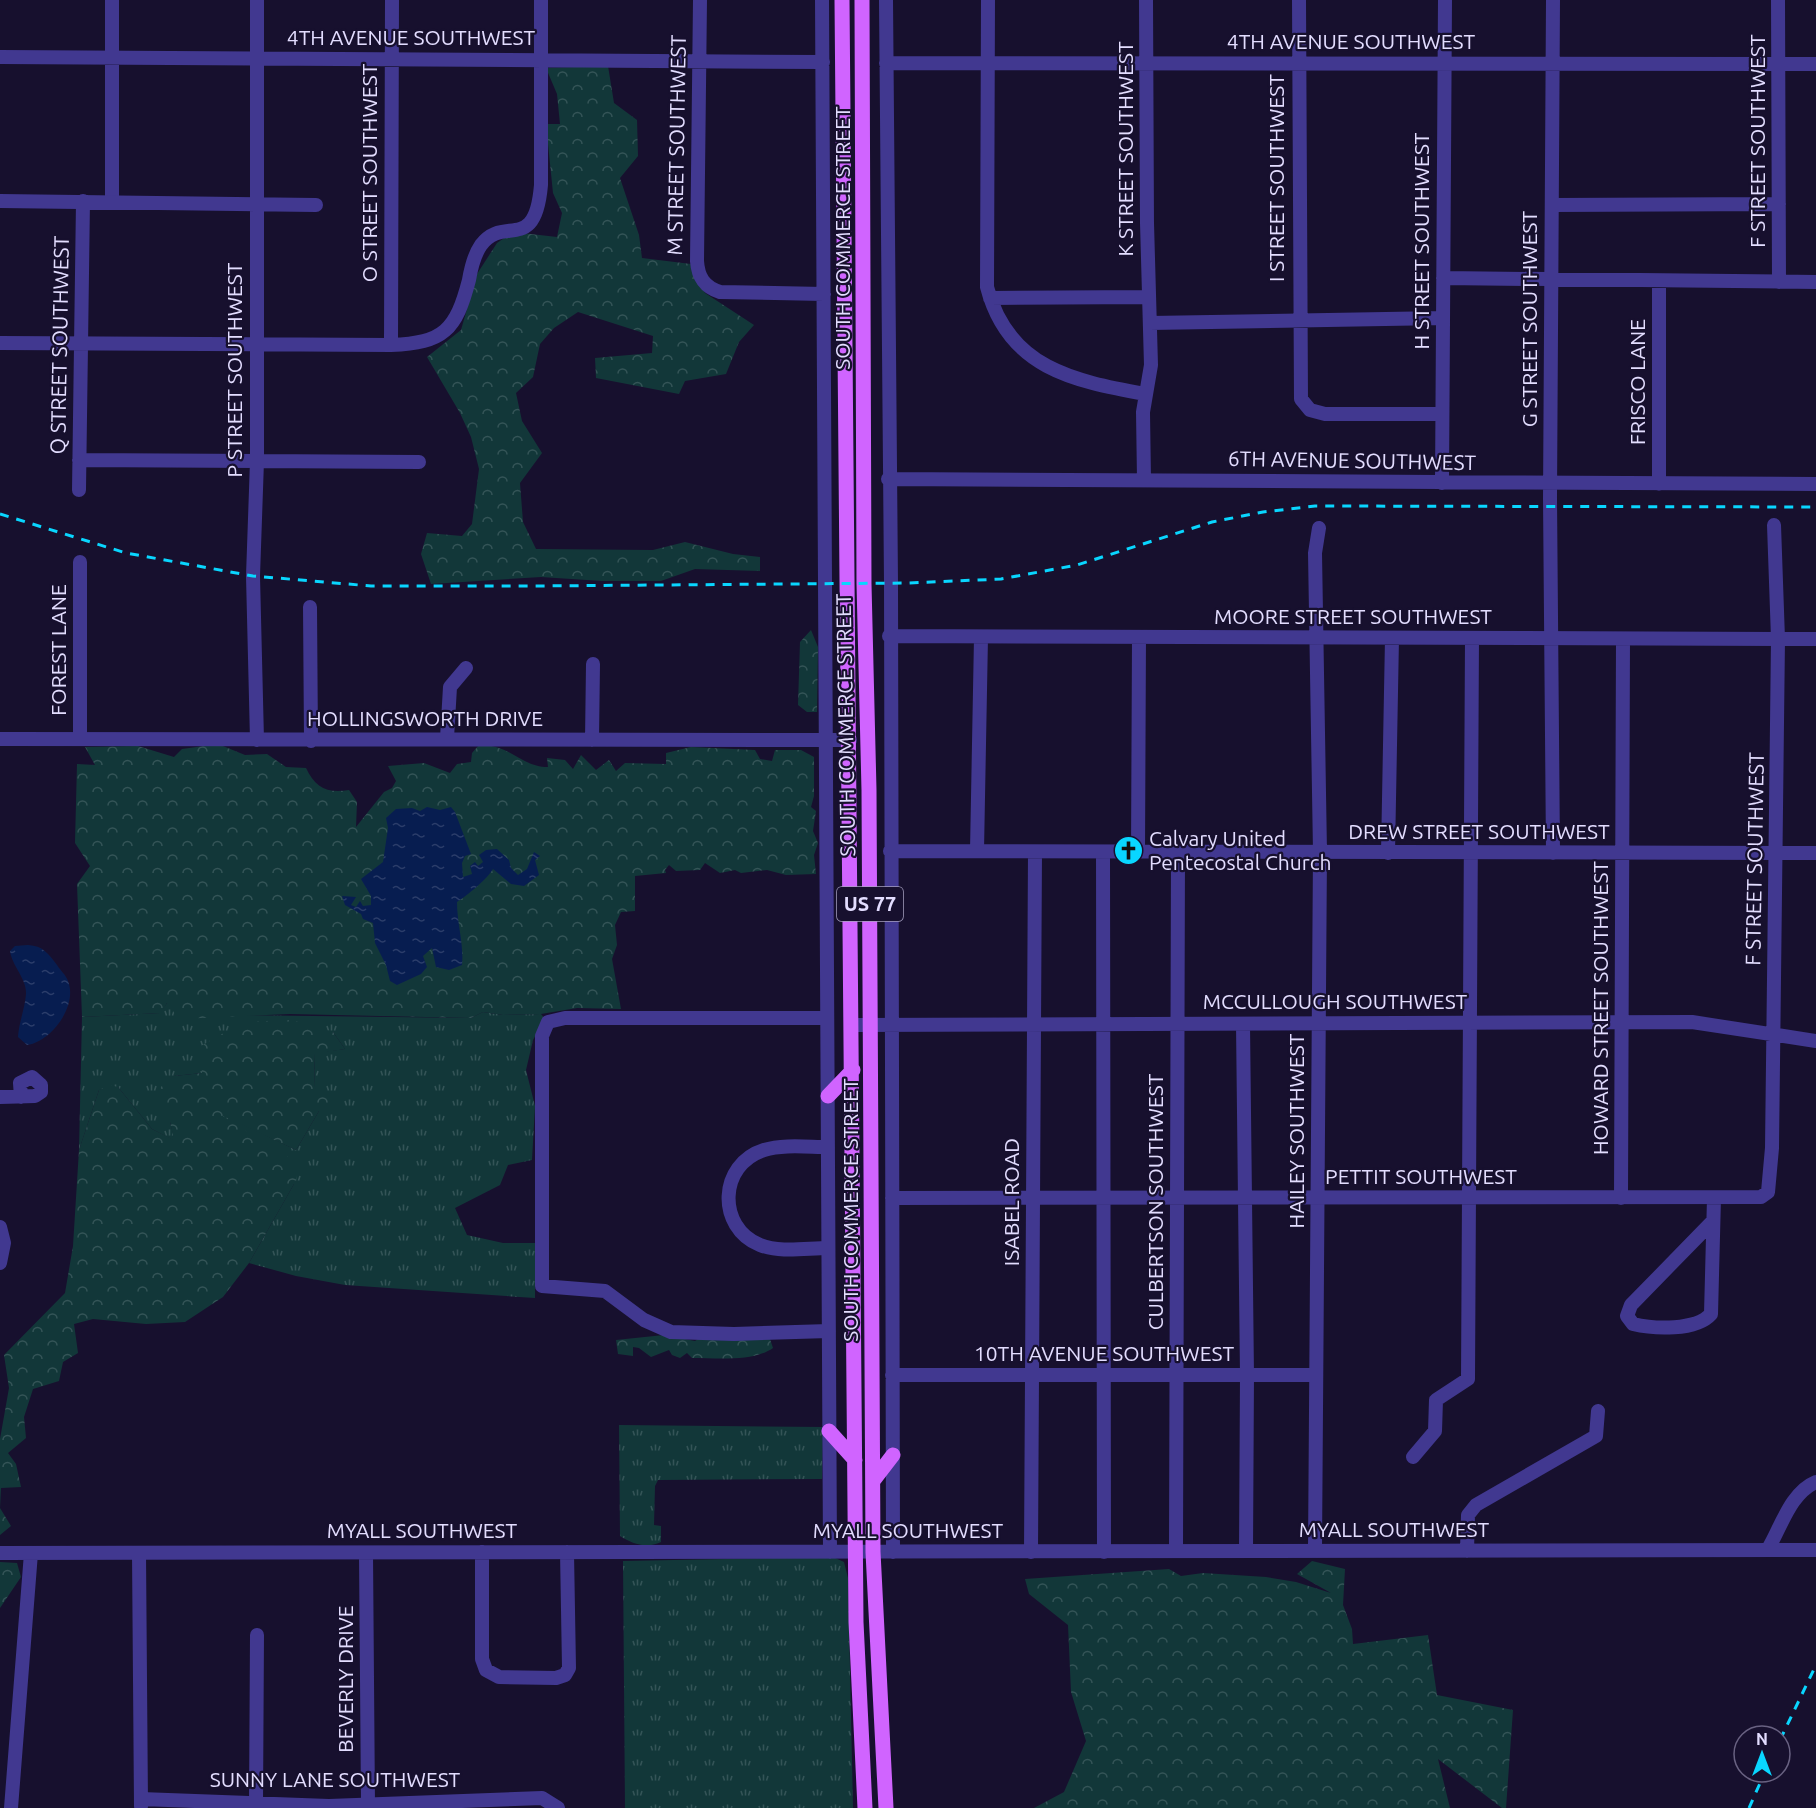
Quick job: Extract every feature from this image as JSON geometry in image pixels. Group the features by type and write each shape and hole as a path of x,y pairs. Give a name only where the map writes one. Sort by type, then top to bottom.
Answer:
{"main road":[{"name":"SOUTH COMMERCE STREET","path":"842,0 846,285 845,584 850,740 856,1622 865,1808"},
{"name":"SOUTH COMMERCE STREET","path":"862,0 864,584 869,790 873,1552 886,1808"},
{"path":"850,740 855,744 860,759 861,776 869,790"},
{"path":"828,1096 853,1070"},
{"path":"829,1431 855,1460"},
{"path":"873,1481 893,1455"}],"street":[{"path":"112,0 112,201"},
{"name":"P STREET SOUTHWEST","path":"257,0 257,461 252,576 257,740"},
{"name":"O STREET SOUTHWEST","path":"391,345 392,0"},
{"path":"0,343 391,345 417,344 443,334 457,318 481,245 494,236 522,230 536,216 542,185 541,0"},
{"name":"M STREET SOUTHWEST","path":"700,0 697,261 699,274 708,287 727,293 824,294"},
{"path":"822,0 830,1552"},
{"path":"886,0 893,1552"},
{"path":"988,0 987,287 992,308 1008,334 1039,363 1086,382 1146,394"},
{"name":"K STREET SOUTHWEST","path":"1146,0 1150,323"},
{"name":"I STREET SOUTHWEST","path":"1299,0 1301,399 1310,410 1325,414 1442,414"},
{"name":"H STREET SOUTHWEST","path":"1442,483 1445,0"},
{"name":"G STREET SOUTHWEST","path":"1553,0 1550,638 1553,853"},
{"name":"F STREET SOUTHWEST","path":"1778,0 1779,282"},
{"name":"4TH AVENUE SOUTHWEST","path":"0,57 823,62"},
{"name":"4TH AVENUE SOUTHWEST","path":"886,63 1816,64"},
{"path":"0,201 257,202 316,205"},
{"name":"Q STREET SOUTHWEST","path":"79,490 83,201"},
{"path":"1552,205 1779,204"},
{"path":"1443,278 1816,282"},
{"name":"FRISCO LANE","path":"1659,280 1659,484"},
{"path":"990,298 1149,297"},
{"path":"1144,480 1142,435 1151,365 1150,323 1443,318"},
{"path":"79,460 419,462"},
{"name":"6TH AVENUE SOUTHWEST","path":"888,479 1551,485 1816,484"},
{"name":"F STREET SOUTHWEST","path":"1768,1192 1772,1148 1778,639 1774,525"},
{"name":"HAILEY SOUTHWEST","path":"1315,1551 1320,852 1315,553 1319,528"},
{"name":"FOREST LANE","path":"80,562 80,739"},
{"path":"310,607 311,741"},
{"name":"MOORE STREET SOUTHWEST","path":"889,636 1816,639"},
{"path":"977,851 981,637"},
{"path":"1138,852 1139,637"},
{"path":"1388,853 1392,638"},
{"path":"1413,1457 1435,1431 1436,1401 1468,1379 1472,1023 1472,638"},
{"name":"HOWARD STREET SOUTHWEST","path":"1621,1198 1623,639"},
{"path":"592,740 593,664"},
{"path":"447,738 450,687 466,668"},
{"name":"HOLLINGSWORTH DRIVE","path":"0,739 850,740"},
{"name":"DREW STREET SOUTHWEST","path":"890,851 1816,854"},
{"name":"ISABEL ROAD","path":"1031,1552 1035,852"},
{"path":"1103,852 1104,1552"},
{"name":"CULBERTSON SOUTHWEST","path":"1176,1551 1178,852"},
{"path":"827,1018 565,1018 553,1020 545,1026 542,1036 542,1286 605,1291 644,1320 663,1329 698,1334 829,1332"},
{"name":"MCCULLOUGH SOUTHWEST","path":"852,1025 1692,1022 1816,1041"},
{"path":"1243,1024 1247,1375 1246,1551"},
{"path":"0,1097 21,1097"},
{"path":"828,1147 777,1148 754,1154 733,1175 727,1198 736,1225 758,1244 778,1249 828,1248"},
{"name":"PETTIT SOUTHWEST","path":"892,1198 1714,1198 1761,1197 1768,1192"},
{"path":"1713,1221 1631,1305 1628,1316 1633,1324 1693,1326 1705,1321 1711,1314 1714,1198"},
{"path":"0,1263 2,1231"},
{"name":"10TH AVENUE SOUTHWEST","path":"892,1375 1316,1375"},
{"path":"1467,1551 1468,1515 1476,1505 1596,1436 1598,1412"},
{"path":"1768,1549 1797,1496 1807,1486 1816,1482"},
{"name":"MYALL SOUTHWEST","path":"0,1553 1816,1550"},
{"path":"482,1552 482,1659 486,1670 499,1677 556,1678 565,1675 568,1668 567,1552"},
{"path":"11,1808 31,1553"},
{"path":"139,1553 141,1803"},
{"name":"BEVERLY DRIVE","path":"366,1553 368,1805"},
{"path":"256,1804 257,1635"},
{"name":"SUNNY LANE SOUTHWEST","path":"141,1803 368,1805 529,1799 550,1800 558,1808"}],"green space":[{"path":"608,66 614,103 637,120 638,156 620,178 639,235 642,258 691,264 705,293 754,325 739,342 726,374 685,381 679,394 596,378 595,358 652,353 653,336 578,312 554,328 540,344 533,377 516,393 522,421 542,453 520,483 523,522 536,549 653,550 685,542 733,554 760,557 760,571 695,569 661,581 602,581 541,577 431,584 421,554 427,533 462,536 472,524 479,469 471,437 460,413 427,357 461,330 477,274 497,243 513,232 557,237 562,213 553,193 546,124 560,124 557,94 546,68"},
{"path":"811,630 818,647 817,712 807,712 798,705 800,642"},
{"path":"218,744 245,755 267,754 286,767 306,768 313,780 328,790 349,790 357,802 356,827 384,792 392,788 396,781 388,766 424,763 450,773 457,764 471,762 472,753 479,745 500,748 538,766 548,767 547,758 565,760 573,769 581,755 596,770 609,760 616,771 625,763 666,764 666,753 691,747 755,750 760,759 772,761 775,750 801,750 814,757 814,796 811,807 816,811 813,831 818,843 814,855 816,874 786,875 767,870 741,873 735,870 720,873 705,863 700,870 676,871 669,865 665,870 666,873 635,876 635,911 621,912 615,925 617,945 612,959 621,1009 577,1008 541,1014 503,1015 483,1012 471,1018 290,1014 179,1019 167,1003 161,1013 82,1017 77,884 90,866 75,843 77,764 95,765 85,747 138,746 174,757 182,749"},
{"path":"167,1003 238,1015 471,1018 483,1012 503,1015 541,1014 545,1019 533,1040 526,1070 535,1106 532,1160 508,1165 500,1185 455,1208 467,1235 503,1243 535,1243 535,1298 345,1285 296,1276 249,1263 294,1184 215,1111 296,1150 319,1111 315,1088 314,1053 345,1049 333,1032 202,1073 174,1076 170,1122 175,1141 152,1129 118,1087 99,1090 79,1150 82,1017 160,1013"},
{"path":"292,1020 333,1032 345,1049 314,1054 315,1088 334,1104 319,1111 296,1150 221,1115 301,1165 294,1184 249,1263 223,1297 185,1322 146,1324 93,1319 74,1324 78,1353 63,1362 59,1381 33,1389 24,1417 26,1438 8,1453 16,1464 21,1487 1,1488 0,1508 0,1439 9,1388 4,1355 65,1293 73,1246 79,1150 99,1090 110,1085 118,1087 152,1129 174,1140 170,1122 150,1096 174,1076 202,1073 201,1046 243,1022"},
{"path":"664,1335 695,1341 701,1337 770,1339 773,1348 756,1355 735,1358 692,1358 687,1353 680,1358 672,1355 669,1350 651,1357 639,1348 633,1347 633,1356 618,1354 616,1340"},
{"path":"619,1425 823,1427 822,1479 658,1480 655,1486 654,1525 661,1526 661,1542 640,1545 620,1536"},
{"path":"0,1508 11,1526 0,1535"},
{"path":"833,1557 844,1562 848,1578 853,1808 625,1808 623,1561"},
{"path":"1312,1561 1345,1569 1343,1605 1352,1629 1353,1644 1428,1635 1437,1695 1513,1710 1506,1808 1502,1808 1438,1759 1450,1808 1034,1808 1064,1792 1086,1741 1071,1692 1068,1625 1029,1594 1025,1579 1169,1569 1181,1576 1203,1573 1266,1577 1296,1582 1331,1593 1297,1574"},
{"path":"0,1562 17,1563 21,1577 0,1608"}],"water":[{"path":"427,807 440,810 451,807 455,812 471,854 465,856 462,863 463,877 472,874 470,866 475,862 478,866 483,862 479,855 486,850 497,849 509,860 511,868 518,875 527,869 534,852 540,856 535,860 539,875 524,886 511,884 493,869 477,887 457,902 462,965 449,970 436,967 432,948 423,956 427,967 421,974 397,985 390,981 386,965 375,943 373,923 363,919 361,914 345,905 342,896 356,897 351,905 356,907 360,901 363,906 371,905 371,896 361,879 383,862 388,828 386,818 396,809 412,808 420,811"},
{"path":"15,946 38,947 48,954 66,977 70,991 66,1011 53,1030 45,1037 27,1045 18,1037 26,988 10,951"}],"railway":[{"path":"0,514 126,553 253,576 371,586 534,586 909,583 1001,579 1077,565 1212,522 1263,512 1315,506 1816,507"},
{"path":"1788,1724 1816,1665"},
{"path":"1749,1808 1760,1784"}],"place":[{"name":"Calvary United Pentecostal Church","path":"1128,851"}]}
